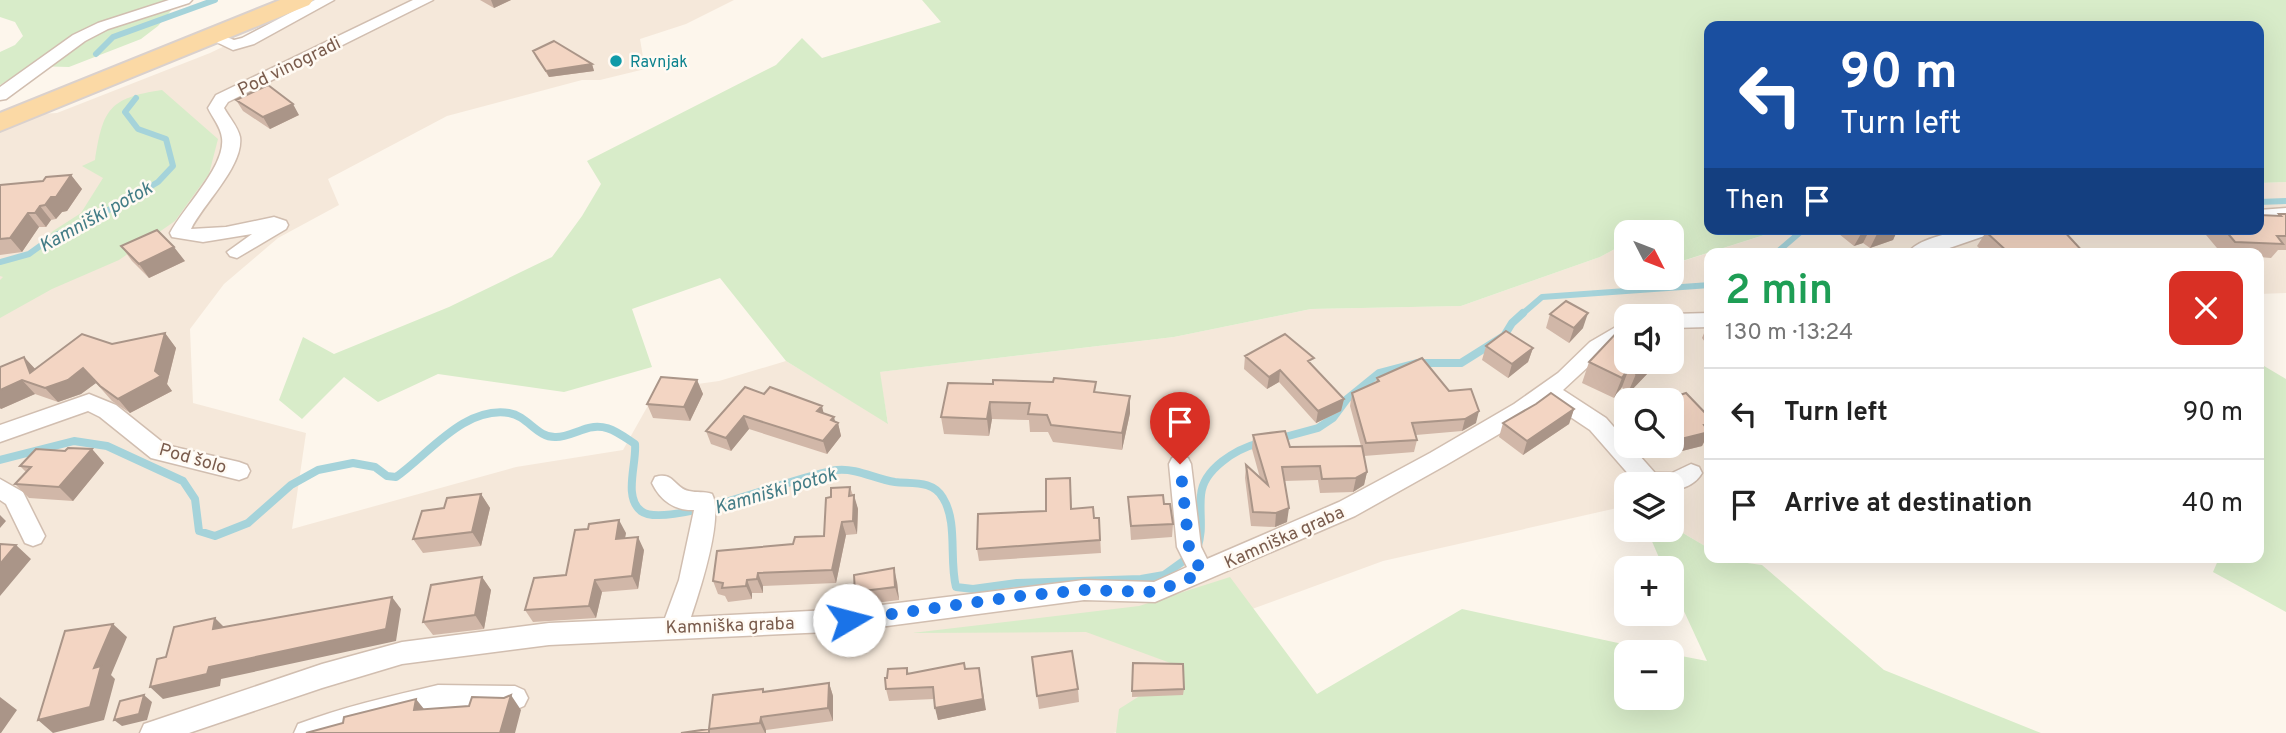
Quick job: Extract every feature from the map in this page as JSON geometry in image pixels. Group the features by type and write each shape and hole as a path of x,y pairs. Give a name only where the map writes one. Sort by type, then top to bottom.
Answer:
{"main road":[{"path":"0,123 301,0"}],"street":[{"path":"0,95 79,38 103,26 184,0"},
{"path":"214,37 233,46 248,41 326,0"},
{"name":"Pod vinogradi","path":"237,252 279,225 274,223 195,237 178,233 185,218 223,166 230,151 231,134 216,108 222,99 425,0"},
{"path":"2264,216 2286,214"},
{"path":"1928,248 1966,235"},
{"path":"1684,321 1704,320"},
{"name":"Kamniška graba","path":"153,733 322,676 402,653 549,634 675,626 849,620 1084,590 1155,592 1195,561 1347,509 1462,445 1548,391 1597,347 1614,336"},
{"path":"1548,391 1598,424 1647,480 1661,484 1677,481 1691,473"},
{"name":"Pod šolo","path":"0,435 89,402 108,411 159,452 239,471"},
{"path":"1180,464 1195,561"},
{"path":"663,483 682,501 704,500 705,513 691,580 675,626"},
{"path":"0,488 15,498 33,536"},
{"path":"307,733 359,716 438,697 515,698"}],"shaded area":[{"path":"321,0 734,0 686,24 640,39 645,69 600,80 582,80 447,116 328,179 339,205 278,238 224,284 190,329 193,403 306,433 292,529 516,467 623,450 650,402 683,386 719,381 786,361 888,423 879,372 1174,337 1311,309 1461,306 1600,257 1614,249 1614,290 1684,290 1684,261 1704,254 1704,545 1684,534 1684,472 1614,472 1614,509 1383,561 1222,620 1229,709 1113,733 0,733 0,116 57,113 210,53"},
{"path":"2286,182 2286,293 2264,294 2264,248 1724,248 1764,235 2264,235 2264,183"}],"green space":[{"path":"0,0 180,0 158,26 141,39 69,67 31,66 0,85 0,52 15,45 23,36 15,22 0,17"},
{"path":"922,0 2286,0 2286,182 2264,183 2264,21 1704,21 1704,235 1764,235 1723,248 1704,248 1704,254 1684,260 1684,220 1614,220 1614,249 1600,257 1461,306 1311,309 1174,337 880,372 888,424 786,361 720,278 632,309 652,367 564,392 438,374 378,402 344,377 302,419 279,400 303,337 334,354 449,307 552,257 601,184 587,161 776,65 802,38 822,58 941,22"},
{"path":"162,90 218,139 209,174 175,221 119,260 52,289 0,318 0,280 3,277 0,276 0,259 29,257 53,231 81,213 103,178 82,166 95,160 106,118 120,102 130,97"},
{"path":"2264,366 2286,379 2286,612 2213,572 2217,563 2264,563"},
{"path":"1684,534 1704,545 1704,563 1762,565 1884,670 2041,733 1116,733 1119,709 1184,668 1086,632 912,633 1139,606 1230,577 1317,694 1462,609 1614,642 1614,710 1684,710 1684,657 1707,661 1684,611 1684,556 1658,556 1652,542 1684,542"}],"building":[{"path":"554,41 592,64 546,71 533,51"},
{"path":"268,85 293,104 263,117 236,100"},
{"path":"71,175 56,197 51,197 35,213 28,213 10,238 0,239 0,185"},
{"path":"2279,214 2286,214 2286,236 2277,236 2283,244 2235,242 2229,235 2264,235 2264,215 2281,216"},
{"path":"157,230 174,247 139,264 121,246"},
{"path":"1989,235 2068,235 2079,248 2003,248"},
{"path":"1566,301 1588,313 1574,328 1550,314"},
{"path":"1506,331 1533,348 1512,364 1486,346"},
{"path":"165,333 155,371 161,376 118,399 100,386 83,368 68,380 45,388 22,380 0,390 0,367 24,357 30,373 82,334 112,344"},
{"path":"1285,334 1314,358 1308,361 1344,399 1318,411 1280,370 1269,377 1245,356"},
{"path":"1614,335 1614,374 1625,374 1622,378 1589,362"},
{"path":"1422,358 1449,391 1471,389 1479,411 1465,419 1412,423 1417,440 1366,443 1352,393 1379,381 1377,378"},
{"path":"661,377 697,380 684,407 647,404"},
{"path":"1054,378 1096,382 1094,392 1130,396 1122,433 1051,425 1047,415 1028,414 1030,403 990,402 987,419 941,417 948,383 993,384 993,380 1053,382"},
{"path":"745,387 764,394 770,387 822,406 817,411 834,417 831,420 838,423 823,441 744,416 726,438 706,431"},
{"path":"1551,393 1574,409 1527,441 1503,423 1536,404"},
{"path":"1684,394 1704,412 1704,433 1684,438"},
{"path":"1285,431 1290,447 1362,446 1367,472 1356,478 1322,479 1320,466 1282,467 1289,508 1276,513 1253,512 1246,465 1268,485 1253,435"},
{"path":"68,448 92,449 59,487 15,484 31,467 20,466 36,449 65,451"},
{"path":"1070,478 1071,509 1093,507 1094,518 1099,518 1100,540 977,549 978,514 1046,511 1046,479"},
{"path":"850,487 849,496 854,495 853,521 842,522 832,570 758,573 757,579 747,580 746,586 722,588 723,583 713,581 717,551 793,544 795,537 824,536 826,498 831,497 831,488"},
{"path":"481,494 472,532 413,539 422,511 444,508 447,498"},
{"path":"1163,495 1164,504 1170,504 1173,524 1131,526 1128,497"},
{"path":"619,520 616,539 638,537 632,576 595,580 589,606 525,610 534,578 566,575 575,530 588,529 589,524"},
{"path":"0,544 16,545 0,564"},
{"path":"894,568 895,587 855,592 854,575"},
{"path":"482,577 475,615 423,622 431,585"},
{"path":"392,597 386,629 209,667 207,674 150,687 157,659 166,657 174,627 215,618 213,629"},
{"path":"113,624 94,668 101,666 90,707 38,720 65,631"},
{"path":"1072,651 1078,689 1037,696 1032,657"},
{"path":"964,663 965,669 979,668 983,699 935,708 933,687 886,689 888,669 907,668 907,674"},
{"path":"1133,663 1183,664 1184,689 1132,691"},
{"path":"829,683 828,708 761,717 760,723 709,729 713,695 763,689 763,692"},
{"path":"144,695 139,714 114,720 120,701"},
{"path":"511,695 500,733 306,733 343,723 344,717 416,699 414,710 469,706 472,697 504,698"},
{"path":"709,729 709,733 681,733"}],"waterway":[{"path":"96,54 113,37 215,0"},
{"name":"Kamniški potok","path":"0,262 29,254 54,236 123,203 158,182 173,166 166,139 138,129 125,112 136,98"},
{"name":"Kamniški potok","path":"2264,202 2286,201"},
{"name":"Kamniški potok","path":"1782,248 1797,235"},
{"name":"Kamniški potok","path":"1521,315 1542,297 1704,285"},
{"name":"Kamniški potok","path":"1281,438 1318,428 1333,418 1347,399 1379,373 1417,363 1461,363 1504,336 1512,323 1523,313"},
{"name":"Kamniški potok","path":"0,460 74,441 107,446 183,481 195,499 199,531 215,536 248,523 291,485 318,470 353,463 375,467 387,476 396,477 462,424 493,413 509,413 522,418 549,436 563,436 604,427 635,444 633,497 641,511 655,515 677,514 704,508 837,470 934,488 948,508 956,587 973,589 1017,583 1141,579 1164,575 1189,557"},
{"name":"Kamniški potok","path":"1197,549 1201,529 1201,495 1208,477 1231,455 1259,443"}],"place":[{"name":"Ravnjak","path":"616,61"}],"route":[{"path":"849,620 1084,590 1155,592 1202,573 1189,547 1180,464"}]}
